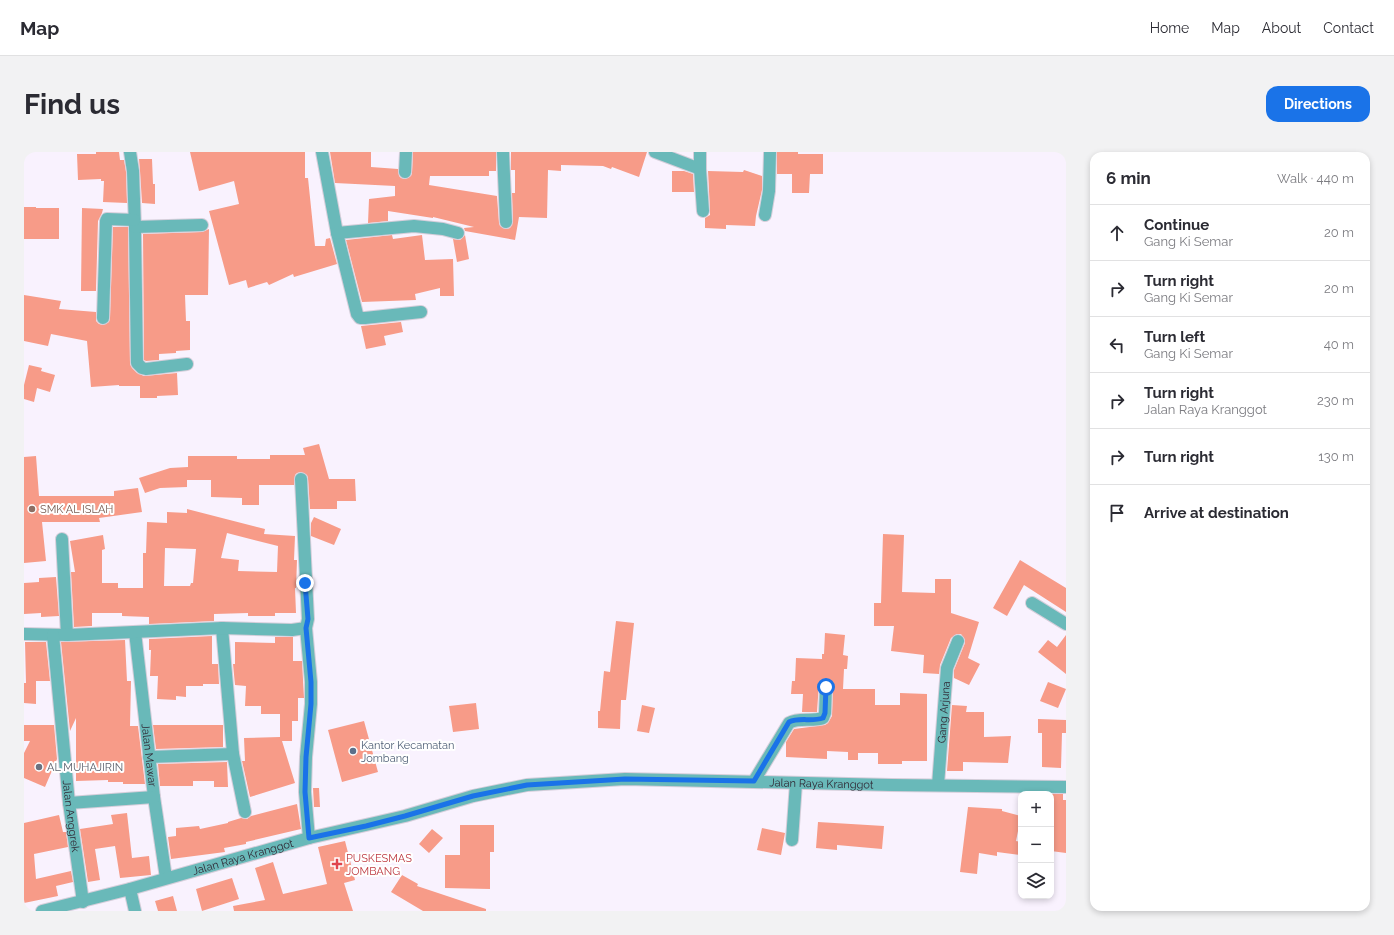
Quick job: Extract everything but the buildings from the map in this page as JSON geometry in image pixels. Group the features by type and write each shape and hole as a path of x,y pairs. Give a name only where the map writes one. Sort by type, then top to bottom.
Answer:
{"street":[{"path":"130,152 133,171 135,223 138,363 142,368 146,369 187,364"},
{"path":"322,152 337,233 357,314 360,318 421,312"},
{"path":"405,172 406,152"},
{"path":"503,152 506,222"},
{"path":"655,152 700,169"},
{"path":"700,152 703,211"},
{"path":"765,215 769,191 770,152"},
{"path":"103,318 107,219 112,218 135,223 202,225"},
{"path":"337,233 414,226 443,229 458,233"},
{"path":"301,479 308,619 306,628 311,682 311,704 305,778 309,838"},
{"path":"62,539 67,635"},
{"path":"1032,603 1066,624"},
{"path":"24,634 67,635 222,628 292,630 306,628"},
{"path":"222,628 233,754 245,812"},
{"name":"Jalan Mawar","path":"135,632 154,797 166,878"},
{"name":"Jalan Anggrek","path":"53,635 69,803 83,902"},
{"name":"Gang Arjuna","path":"938,785 947,668 958,642"},
{"path":"754,781 789,722 823,718 825,713 826,687"},
{"path":"149,757 233,754"},
{"name":"Jalan Raya Kranggot","path":"42,911 83,902 309,838 397,818 473,796 527,785 625,779 796,783 1066,786"},
{"path":"792,840 796,783"},
{"path":"69,803 154,797"},
{"path":"130,889 135,911"}],"place":[{"name":"SMK AL ISLAH","path":"32,509"},
{"name":"Kantor Kecamatan Jombang","path":"353,751"},
{"name":"AL MUHAJIRIN","path":"39,767"},
{"name":"PUSKESMAS JOMBANG","path":"337,864"}],"route":[{"path":"305,583 308,619 306,628 311,682 305,792 309,838 366,826 473,796 527,785 625,779 754,781 789,722 823,718 825,713 826,687"}]}
